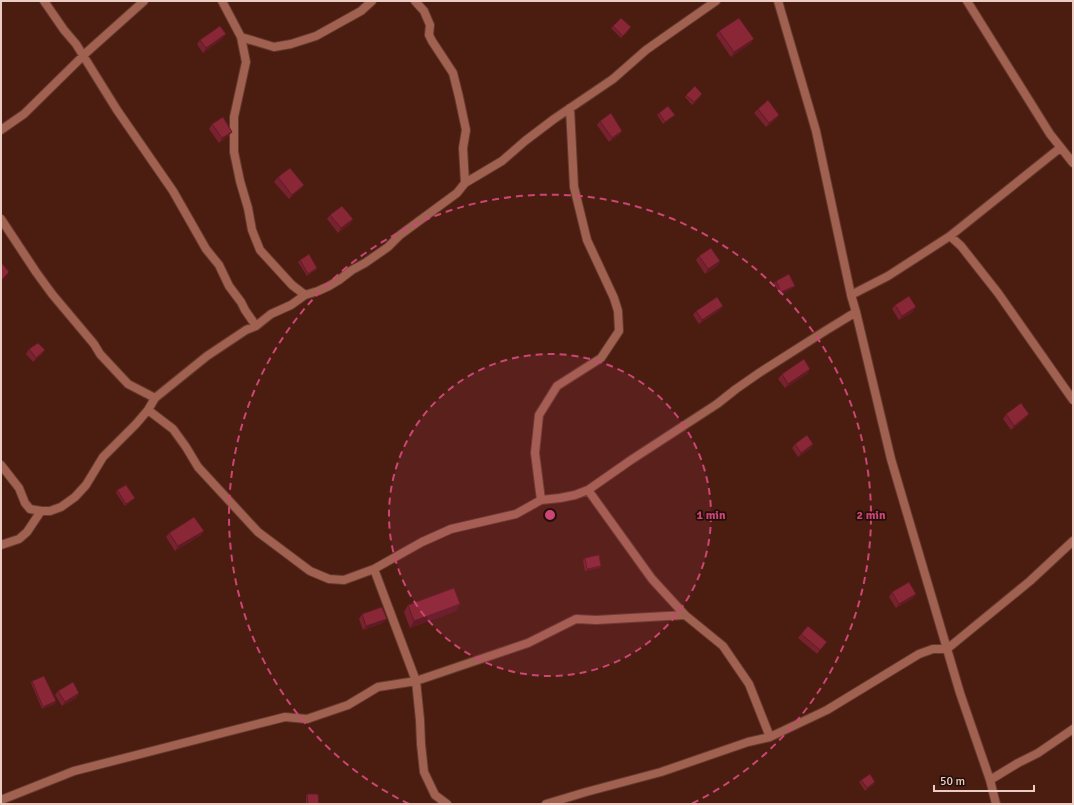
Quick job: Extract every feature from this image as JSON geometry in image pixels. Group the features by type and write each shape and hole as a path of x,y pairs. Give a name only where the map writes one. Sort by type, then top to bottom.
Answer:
{"street":[{"path":"44,1 64,30 76,44 116,110 173,191 206,249 219,265 229,286 256,326"},
{"path":"1,130 24,114 83,56 144,1"},
{"path":"222,1 241,36 246,62 234,117 234,152 252,230 260,250 292,285 305,295"},
{"path":"241,36 274,47 291,44 316,36 361,11 372,1"},
{"path":"415,1 424,11 430,25 429,35 432,41 453,73 466,130 463,148 465,183"},
{"path":"1,465 19,488 25,503 30,509 50,511 75,498 86,485 103,457 136,424 148,410 155,398 208,356 246,330 256,326 271,314 291,305 305,295 329,286 388,247 400,235 457,193 465,183 502,161 525,141 613,79 657,42 716,1"},
{"path":"778,1 816,131 851,295 891,459 960,692 990,780 996,804"},
{"path":"967,1 1050,134 1073,163"},
{"path":"542,500 535,453 539,415 557,386 601,358 619,331 618,311 614,298 587,240 574,187 570,108"},
{"path":"851,295 888,276 950,236 1060,148"},
{"path":"1,219 52,294 94,344 100,354 128,384 155,398"},
{"path":"950,236 961,246 998,293 1073,400"},
{"path":"148,410 173,429 186,446 198,467 258,532 310,571 329,579 344,580 374,569 422,542 451,529 516,514 542,500 568,496 588,490 717,404 759,373 856,312"},
{"path":"588,490 652,579 685,615 723,646 749,684 756,698 770,737"},
{"path":"1,545 19,539 27,532 41,511"},
{"path":"546,804 661,772 748,742 770,737 827,710 919,654 933,649 947,649 1030,581 1073,541"},
{"path":"374,569 416,681 424,772 435,795 447,804"},
{"path":"1,800 74,771 285,717 307,719 348,705 378,687 416,681 528,643 576,619 596,620 685,615"},
{"path":"990,780 1038,753 1073,729"}],"building":[{"path":"621,18 631,27 623,36 613,26"},
{"path":"739,18 754,39 734,52 719,31"},
{"path":"220,26 226,34 206,48 200,40"},
{"path":"695,86 702,94 694,102 686,95"},
{"path":"768,100 779,115 769,123 758,109"},
{"path":"668,106 675,115 665,122 659,113"},
{"path":"611,113 622,131 612,138 600,121"},
{"path":"223,117 232,132 222,138 212,124"},
{"path":"290,168 304,185 292,195 278,177"},
{"path":"342,206 353,219 341,228 330,215"},
{"path":"711,248 720,261 708,269 699,256"},
{"path":"309,254 317,268 308,274 300,260"},
{"path":"1,262 9,272 1,281"},
{"path":"789,274 795,286 781,292 776,281"},
{"path":"909,296 916,307 902,316 895,305"},
{"path":"717,297 723,306 702,320 696,311"},
{"path":"38,343 45,350 36,358 29,349"},
{"path":"804,359 810,369 788,384 782,374"},
{"path":"1021,403 1029,414 1014,426 1006,414"},
{"path":"807,435 813,444 801,453 795,444"},
{"path":"126,485 135,498 126,504 117,490"},
{"path":"194,517 204,531 178,546 169,533"},
{"path":"599,555 601,566 587,569 585,558"},
{"path":"909,582 916,594 899,604 892,592"},
{"path":"454,588 460,604 414,621 408,605"},
{"path":"382,607 387,619 366,626 362,614"},
{"path":"808,626 827,642 820,650 801,634"},
{"path":"44,676 56,701 43,707 32,681"},
{"path":"73,682 79,693 65,702 58,691"},
{"path":"870,774 875,782 867,788 861,780"},
{"path":"307,794 318,794 319,804 308,804"}]}
